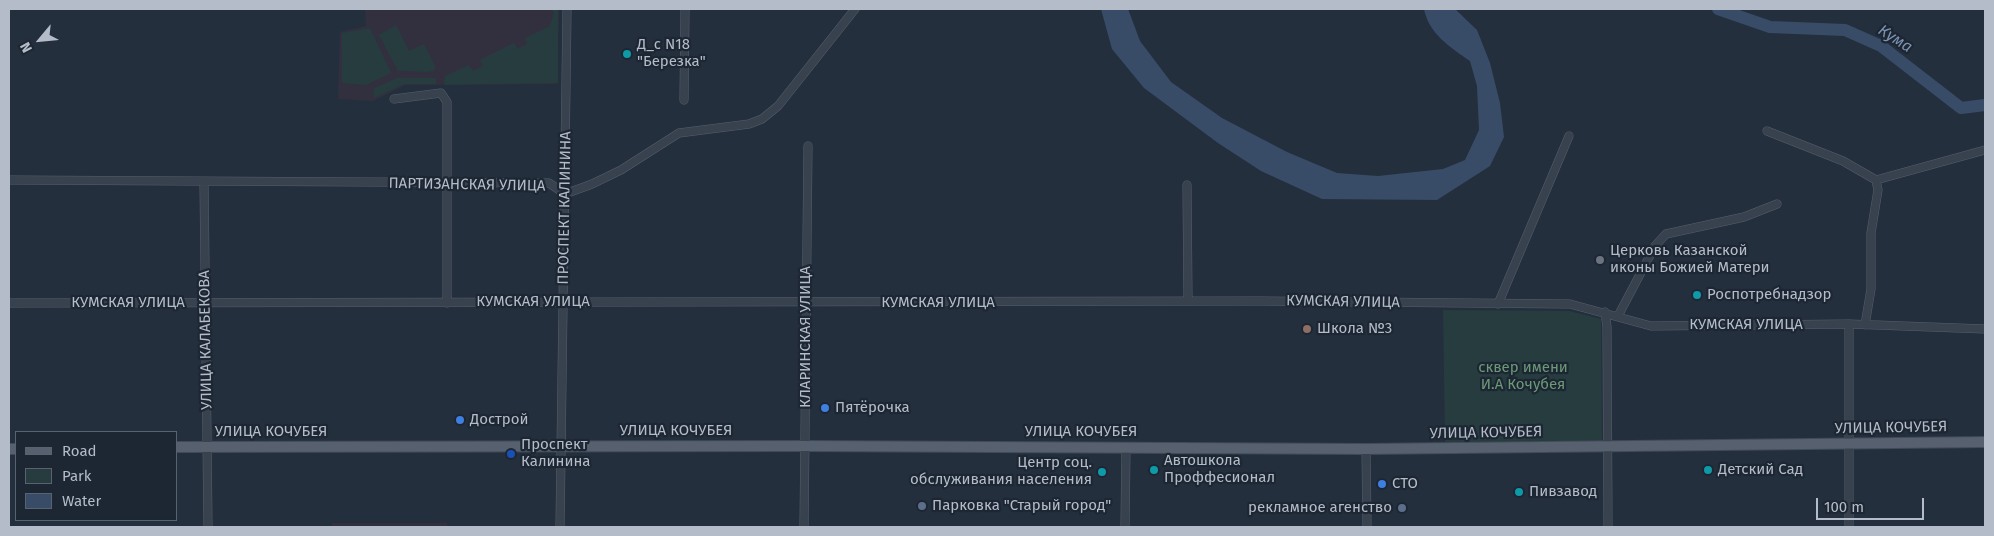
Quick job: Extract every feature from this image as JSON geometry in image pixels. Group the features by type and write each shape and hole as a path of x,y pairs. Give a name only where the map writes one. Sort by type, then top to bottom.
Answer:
{"main road":[{"path":"1967,442 1985,437"},
{"name":"УЛИЦА КОЧУБЕЯ","path":"178,447 805,446 1366,449 1985,442"}],"street":[{"name":"ПРОСПЕКТ КАЛИНИНА","path":"560,527 568,9"},
{"path":"684,100 685,9"},
{"name":"ПАРТИЗАНСКАЯ УЛИЦА","path":"9,180 448,184 549,183 565,194 621,170 679,133 749,124 762,119 778,106 854,9"},
{"path":"394,100 441,93 447,102 447,303"},
{"path":"1767,132 1844,161 1876,180 1985,150"},
{"path":"1498,304 1569,136"},
{"name":"КЛАРИНСКАЯ УЛИЦА","path":"804,527 808,146"},
{"path":"1865,325 1872,282 1871,233 1878,190 1876,180"},
{"name":"УЛИЦА КАЛАБЕКОВА","path":"204,182 208,527"},
{"path":"1187,185 1188,301"},
{"path":"1618,316 1655,246 1666,234 1744,217 1777,204"},
{"name":"КУМСКАЯ УЛИЦА","path":"9,303 1188,301 1570,304 1651,326 1849,324 1985,329"},
{"path":"1605,312 1609,446 1608,527"},
{"path":"1849,324 1849,527"},
{"path":"1126,447 1126,527"},
{"path":"1366,449 1367,527"}],"shaded area":[{"path":"365,9 559,9 557,84 405,85 373,101 338,99 340,32 366,26"},
{"path":"332,523 447,523 447,527 332,527"}],"green space":[{"path":"552,9 558,9 558,83 444,85 445,76 469,65 473,71 483,66 480,60 514,43 517,49 527,44 525,38 550,26 554,13"},
{"path":"396,25 409,51 424,44 435,66 434,70 429,72 398,71 379,35"},
{"path":"370,28 391,73 366,85 342,83 342,33"},
{"path":"397,78 436,78 436,84 404,84 374,98 373,89"},
{"name":"сквер имени И.А Кочубея","path":"1443,310 1569,311 1601,319 1602,441 1445,443"}],"water":[{"path":"1101,9 1128,9 1140,41 1171,82 1222,118 1287,152 1337,173 1378,176 1443,169 1465,160 1479,130 1477,86 1470,61 1435,33 1430,26 1424,9 1455,9 1477,30 1490,63 1500,103 1504,137 1490,166 1437,200 1322,199 1261,171 1218,143 1144,88 1112,49"}],"waterway":[{"name":"Кума","path":"1718,9 1770,27 1845,30 1881,46 1961,108 1985,105"}],"place":[{"name":"Д_с N18 \"Березка\"","path":"627,54"},
{"name":"Церковь Казанской иконы Божией Матери","path":"1600,260"},
{"name":"Роспотребнадзор","path":"1697,295"},
{"name":"Школа №3","path":"1307,329"},
{"name":"Пятёрочка","path":"825,408"},
{"name":"Дострой","path":"460,420"},
{"name":"Проспект Калинина","path":"511,454"},
{"name":"Автошкола Проффесионал","path":"1154,470"},
{"name":"Детский Сад","path":"1708,470"},
{"name":"Центр соц. обслуживания населения","path":"1102,472"},
{"name":"СТО","path":"1382,484"},
{"name":"Пивзавод","path":"1519,492"},
{"name":"Парковка \"Старый город\"","path":"922,506"},
{"name":"рекламное агенство","path":"1402,508"}]}
